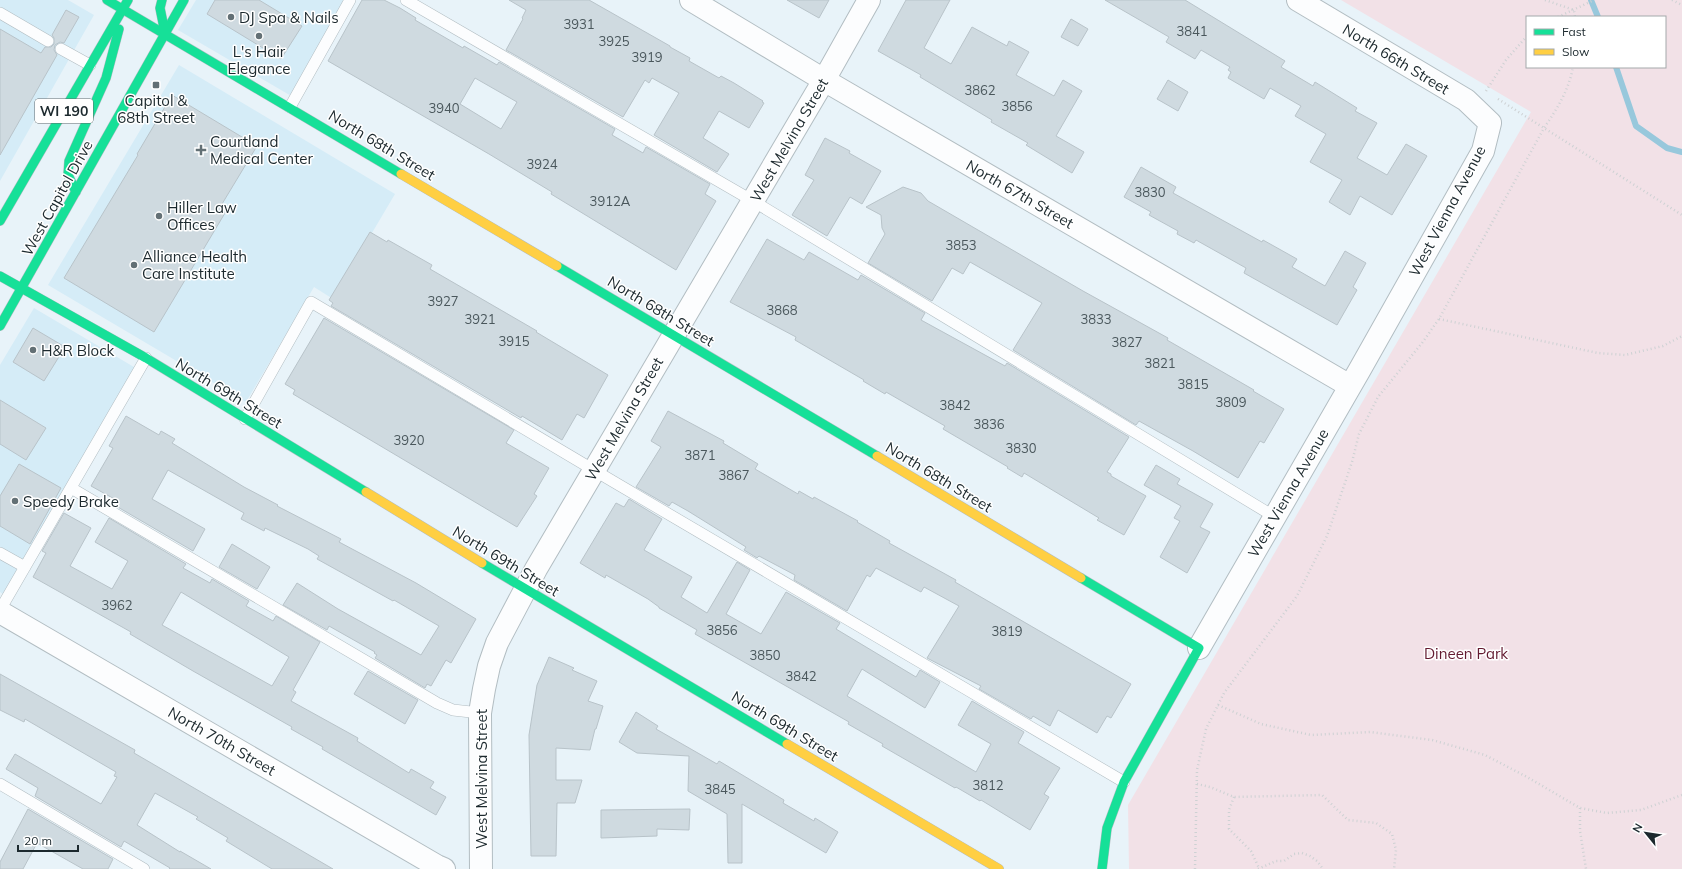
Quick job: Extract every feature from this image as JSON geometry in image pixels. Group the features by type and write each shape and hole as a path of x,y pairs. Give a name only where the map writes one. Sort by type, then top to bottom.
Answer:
{"street":[{"name":"North 68th Street","path":"108,0 674,335 1198,648"},
{"name":"WI 190","path":"0,222 128,0"},
{"path":"162,0 160,8 165,33"},
{"name":"West Capitol Drive","path":"0,326 184,0"},
{"name":"North 67th Street","path":"691,0 824,80 1350,386"},
{"name":"West Melvina Street","path":"481,869 480,713 489,666 495,649 525,589 824,80 869,0"},
{"name":"North 66th Street","path":"1298,0 1466,100 1490,123"},
{"path":"76,192 68,175 69,161 106,78 123,9"},
{"name":"West Vienna Avenue","path":"1102,869 1107,828 1124,782 1198,648 1275,517 1483,151 1490,123"},
{"name":"North 69th Street","path":"0,276 146,358 525,589 999,869"},
{"name":"North 70th Street","path":"0,611 444,869"}],"lane":[{"path":"290,107 350,0"},
{"path":"406,0 753,200 1275,517"},
{"path":"0,13 48,41"},
{"path":"61,49 90,66"},
{"path":"245,419 311,302 1124,782"},
{"path":"0,611 146,358"},
{"path":"71,488 437,703 453,710 480,713"},
{"path":"0,553 25,568"},
{"path":"0,784 144,869"}],"path":[{"path":"1545,0 1574,10"},
{"path":"1560,16 1594,0"},
{"path":"1672,0 1682,5"},
{"path":"1574,10 1575,16"},
{"path":"1526,37 1506,60 1485,92 1682,215"},
{"path":"1194,869 1197,770 1206,729 1224,693 1297,596 1327,536 1352,462 1358,434 1378,397 1422,343 1439,319 1544,128 1559,106 1571,79 1573,68"},
{"path":"1439,319 1598,353 1626,355 1663,346 1682,336"},
{"path":"1218,705 1261,724 1311,735 1370,732 1432,740 1485,755 1527,777 1580,808 1607,813 1641,810 1682,795"},
{"path":"1197,784 1210,787 1234,798 1322,795 1348,820 1376,823 1392,834 1396,850 1394,869"},
{"path":"1234,798 1229,810 1229,829 1251,851 1258,869 1276,861 1284,861 1294,854 1302,853 1317,861 1323,869"},
{"path":"1580,808 1580,831 1586,869"}],"shaded area":[{"path":"0,0 68,0 94,15 0,181"},
{"path":"196,0 350,0 293,97 178,30"},
{"path":"179,65 395,194 333,299 314,287 246,402 48,285"},
{"path":"34,308 139,370 6,596 0,592 0,365"}],"green space":[{"name":"Dineen Park","path":"1341,0 1682,0 1682,869 1129,869 1128,805 1531,112"}],"building":[{"path":"215,0 259,0 302,26 281,59 207,14"},
{"path":"362,0 384,0 400,8 416,18 415,20 463,48 464,46 497,65 499,62 615,129 612,135 643,153 646,147 710,184 705,194 716,201 676,270 551,194 552,192 489,154 328,61","holes":["475,78 517,102 501,129 460,104"]},
{"path":"509,0 589,0 690,58 689,61 719,78 721,76 734,83 764,103 749,128 719,111 703,138 729,154 717,172 654,135 679,93 652,78 649,83 645,80 623,117 506,50 523,19 522,18 526,10"},
{"path":"787,0 829,0 819,18"},
{"path":"906,0 950,0 924,48 951,64 972,27 1007,46 1009,41 1029,52 1016,75 1054,96 1063,80 1082,91 1056,136 1084,152 1072,173 1026,145 1028,143 991,122 992,120 920,77 921,75 878,51"},
{"path":"1105,0 1185,0 1285,61 1281,67 1313,86 1315,82 1357,108 1355,111 1377,123 1357,158 1387,175 1406,144 1427,156 1392,215 1360,196 1350,215 1329,202 1342,180 1310,162 1326,134 1295,116 1301,106 1270,88 1264,99 1228,78 1231,72 1228,70 1230,67 1201,50 1195,59 1166,42 1169,37"},
{"path":"66,10 79,17 64,43 60,42 55,45 54,50 57,55 0,155 0,29 41,53 45,47 51,47 54,44 54,38 52,35"},
{"path":"1071,19 1088,29 1078,46 1061,37"},
{"path":"1168,80 1188,92 1178,111 1157,99"},
{"path":"172,95 257,146 222,204 228,208 154,332 64,278 138,155 137,154"},
{"path":"825,138 850,151 849,153 881,171 862,204 850,197 827,236 792,215 814,180 805,175"},
{"path":"1141,167 1176,187 1173,193 1262,242 1263,240 1297,259 1292,267 1325,286 1345,251 1366,263 1353,287 1357,290 1337,325 1244,273 1246,268 1196,240 1194,243 1177,234 1178,231 1149,215 1151,212 1124,197"},
{"path":"903,187 921,193 928,201 1083,291 1168,338 1167,340 1284,409 1264,443 1260,441 1238,478 1139,421 1136,425 1013,350 1042,303 970,262 963,274 952,268 932,301 868,263 885,234 882,228 881,215 866,207"},
{"path":"370,232 387,242 388,240 432,265 430,269 537,331 536,332 608,375 584,418 577,414 562,440 522,416 521,418 331,306 333,303 329,300"},
{"path":"767,239 804,260 809,252 858,280 861,275 925,313 921,320 1005,366 1007,363 1129,437 1107,472 1111,474 1111,476 1146,496 1124,535 1097,520 1099,518 1024,473 1022,477 1007,468 1008,467 943,429 945,426 886,392 885,394 863,381 864,380 795,340 796,337 730,302"},
{"path":"324,318 514,430 506,443 549,468 534,494 537,496 517,527 293,394 295,390 285,384"},
{"path":"33,328 65,347 44,381 13,362"},
{"path":"0,400 46,428 26,460 0,444"},
{"path":"668,411 724,441 723,443 758,464 755,469 798,494 799,491 813,499 814,497 858,521 857,522 890,541 889,543 956,580 955,582 1131,684 1111,718 1107,716 1097,733 1058,710 1050,726 1033,716 1031,719 979,689 981,686 927,658 959,606 924,587 921,592 876,568 870,577 867,575 847,611 794,580 795,575 759,556 757,558 744,550 746,547 688,511 672,502 669,506 636,487 661,447 651,441"},
{"path":"126,416 159,435 161,431 175,439 172,443 244,487 341,539 339,542 416,583 476,619 451,663 446,660 431,686 427,684 425,688 375,658 377,655 374,653 375,652 329,626 327,630 283,605 297,583 338,609 421,655 439,626 317,559 319,556 308,549 265,528 264,531 241,519 244,513 168,470 152,499 205,529 193,551 116,506 118,501 91,486 113,448 109,446"},
{"path":"19,464 61,488 30,544 0,526 0,496"},
{"path":"1156,465 1180,479 1177,484 1213,504 1200,527 1210,532 1187,573 1160,557 1180,521 1174,518 1181,506 1144,485"},
{"path":"629,499 662,519 644,550 692,577 681,597 707,613 737,562 750,570 726,614 761,634 786,592 840,623 836,629 916,677 920,670 940,682 925,708 862,669 847,696 976,772 991,744 958,725 972,701 1024,732 1018,743 1060,768 1044,794 1049,797 1030,830 981,800 980,801 956,787 955,788 882,746 883,744 848,724 849,722 695,634 697,630 659,608 648,599 606,575 605,578 580,563 616,503 624,507"},
{"path":"64,513 91,528 70,566 112,589 128,561 95,542 109,518 186,564 183,568 210,583 212,579 249,601 246,606 273,621 276,616 320,642 293,690 296,692 291,701 358,738 357,741 409,773 411,769 434,782 430,788 446,797 436,815 322,749 323,747 291,729 292,727 130,634 131,632 33,577 46,553 42,551","holes":["181,592 289,657 272,686 162,625"]},
{"path":"232,544 270,567 257,589 219,567"},
{"path":"549,657 574,668 572,670 597,681 588,701 603,706 590,750 556,748 556,780 582,780 575,803 557,803 556,856 531,856 529,735 537,685"},
{"path":"368,671 418,700 405,724 354,694"},
{"path":"0,674 135,750 134,753 333,869 272,869 226,841 228,838 196,819 198,817 155,793 137,825 180,852 211,869 169,869 170,868 124,841 121,847 35,796 38,788 6,769 15,754 101,804 117,777 114,776 116,772 25,719 24,722 0,710"},
{"path":"636,712 658,726 656,729 717,764 719,761 784,800 783,803 814,821 815,818 838,832 826,853 742,804 742,863 728,863 727,814 688,791 689,756 637,753 619,742"},
{"path":"28,809 113,859 108,869 83,869 37,843 23,869 0,869 0,862"},
{"path":"690,809 689,830 657,829 657,836 601,838 601,810"}],"waterway":[{"path":"1591,0 1598,16"},
{"path":"1616,68 1636,126 1667,148 1682,152"}],"traffic: fast":[{"path":"107,0 401,174"},
{"path":"0,221 128,0"},
{"path":"162,0 160,8 165,33"},
{"path":"0,326 184,0"},
{"path":"76,192 68,175 69,161 106,78 119,29"},
{"path":"557,266 877,456"},
{"path":"0,276 146,358 366,492"},
{"path":"482,563 787,744"},
{"path":"1081,578 1199,648 1124,782 1107,828 1102,869"}],"traffic: slow":[{"path":"401,174 557,266"},
{"path":"877,456 1081,578"},
{"path":"366,492 482,563"},
{"path":"787,744 999,869"}],"place":[{"name":"DJ Spa & Nails","path":"231,17"},
{"name":"L's Hair Elegance","path":"259,36"},
{"name":"Capitol & 68th Street","path":"156,85"},
{"name":"Courtland Medical Center","path":"201,150"},
{"name":"Hiller Law Offices","path":"159,216"},
{"name":"Alliance Health Care Institute","path":"134,265"},
{"name":"H&R Block","path":"33,350"},
{"name":"Speedy Brake","path":"15,501"}]}
